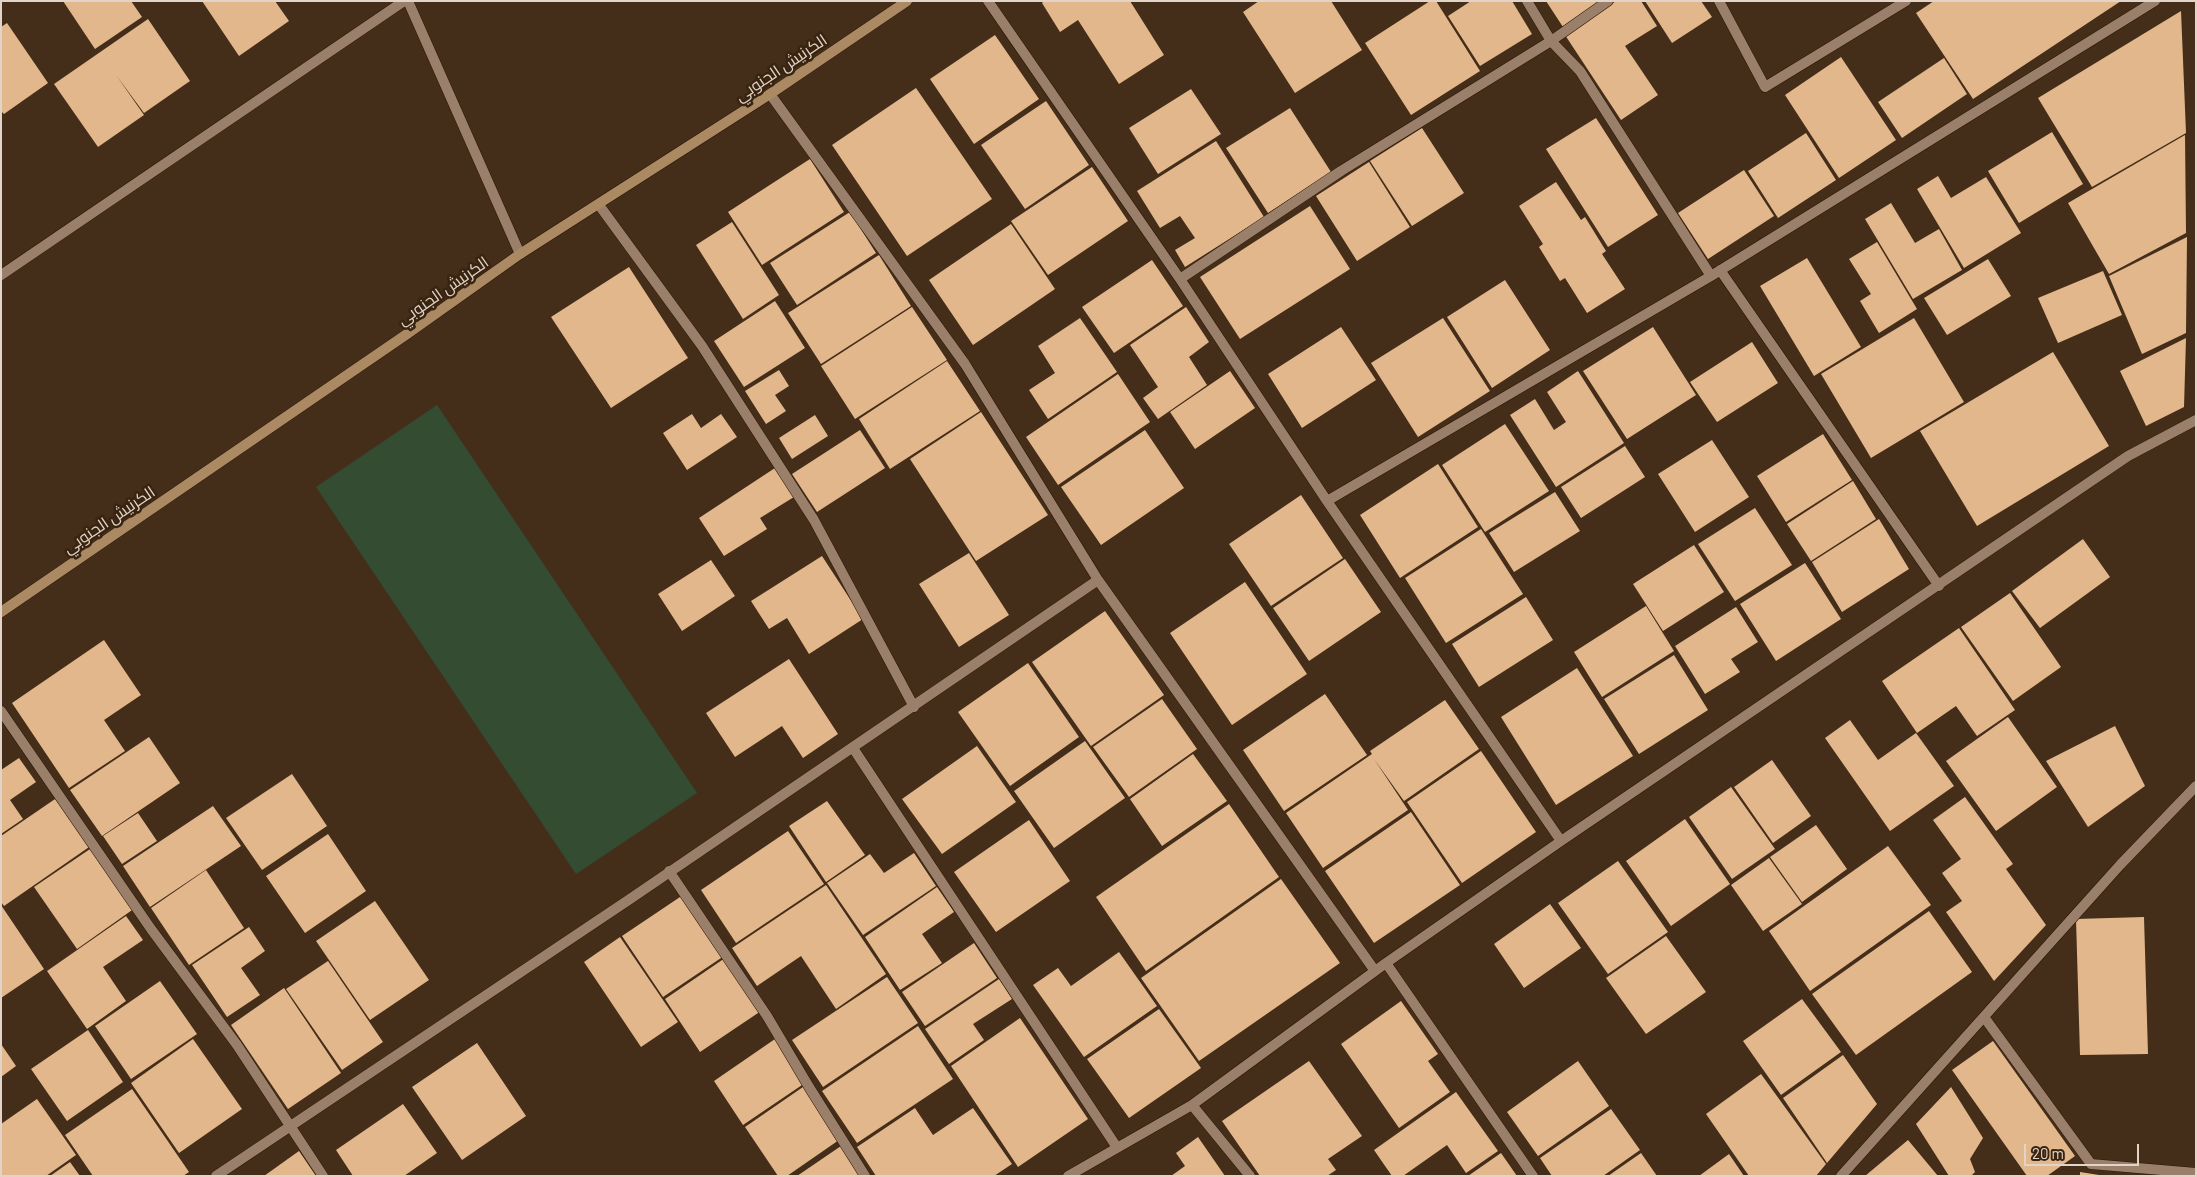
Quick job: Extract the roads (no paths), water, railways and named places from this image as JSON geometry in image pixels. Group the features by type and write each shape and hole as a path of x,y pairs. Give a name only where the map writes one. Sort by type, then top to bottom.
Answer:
{"main road":[{"name":"الكرنيش الجنوبي","path":"1,612 407,334 520,254 770,94 907,1"}],"street":[{"path":"1,275 406,1 520,254"},
{"path":"988,1 1180,279 1327,501 1561,841"},
{"path":"1526,1 1551,41 1580,71 1711,276"},
{"path":"1180,279 1341,171 1551,41 1608,1"},
{"path":"1719,1 1765,88 1906,1"},
{"path":"1327,501 1711,276 2155,1"},
{"path":"770,94 965,364 1098,580 1375,971"},
{"path":"599,205 702,346 814,520 914,707"},
{"path":"1720,270 1939,586"},
{"path":"1068,1176 1116,1146 1192,1105 1386,963 1561,841 2128,456 2196,420"},
{"path":"216,1176 854,748 1098,580"},
{"path":"1,711 151,928 237,1045 323,1176"},
{"path":"854,748 1116,1146"},
{"path":"1841,1176 2120,865 2196,786"},
{"path":"668,871 767,1016 865,1176"},
{"path":"1386,963 1533,1176"},
{"path":"1984,1017 2091,1164 2196,1173"},
{"path":"1192,1105 1250,1176"}]}
